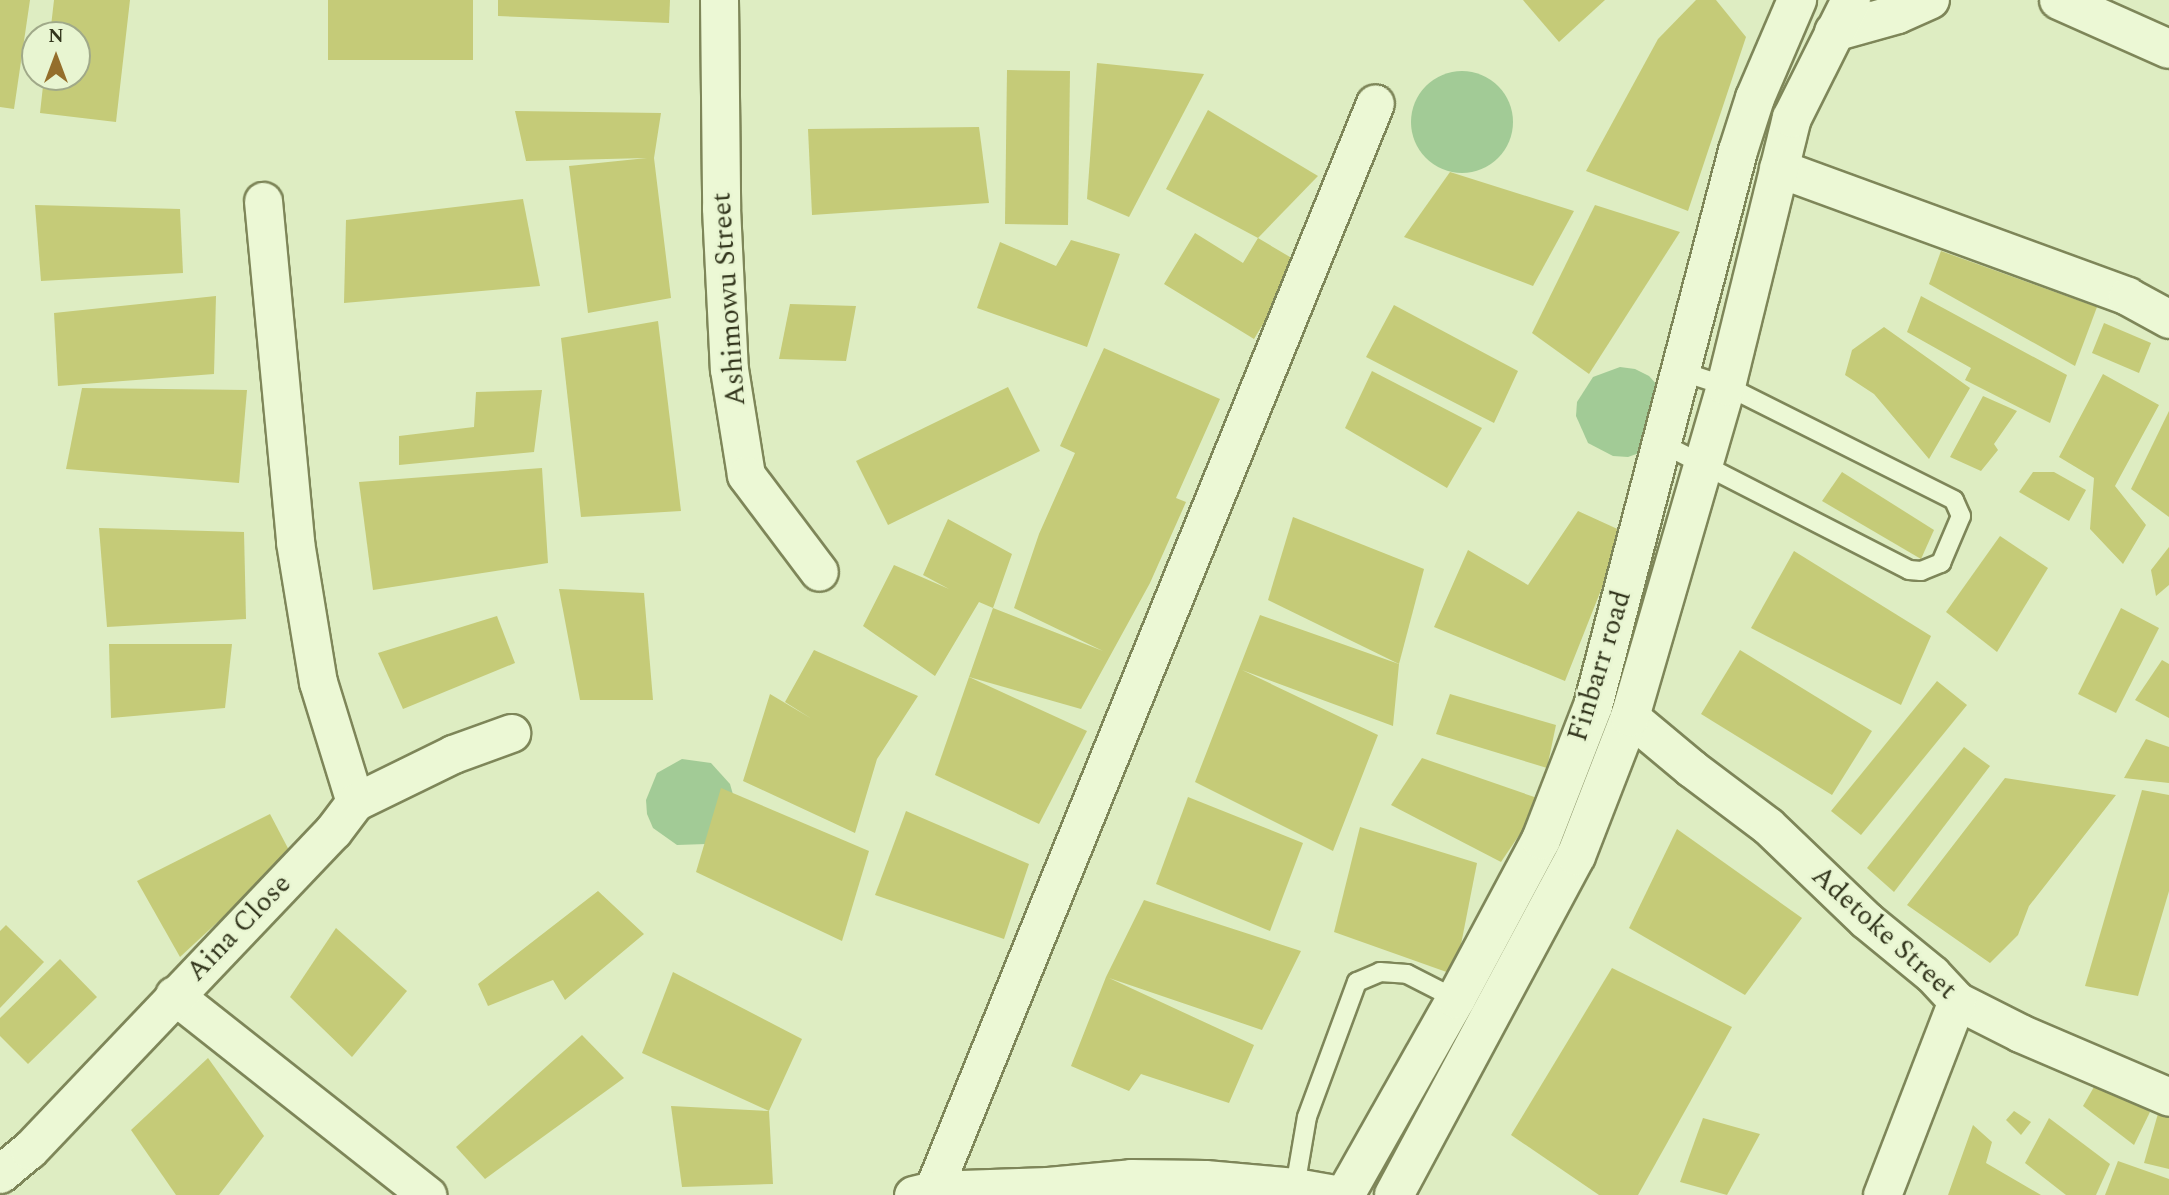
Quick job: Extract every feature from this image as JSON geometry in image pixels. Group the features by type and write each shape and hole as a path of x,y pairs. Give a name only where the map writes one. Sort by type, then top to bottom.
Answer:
{"main road":[{"path":"1842,16 1898,14 1930,0"},
{"path":"2059,0 2169,49"},
{"name":"Finbarr road","path":"1345,1195 1456,999 1541,840 1593,706 1680,371 1755,98 1794,2"},
{"name":"Finbarr road","path":"1394,1195 1576,856 1630,717 1726,386 1777,168 1792,118 1842,16"}],"street":[{"name":"Ashimowu Street","path":"719,0 721,208 729,369 746,475 819,572"},
{"path":"1340,1195 1295,1187 1205,1179 1131,1178 1048,1186 923,1192 1375,103"},
{"path":"1777,168 2127,296 2169,319"},
{"path":"263,201 295,542 318,682 355,802"},
{"name":"Adetoke Street","path":"1630,717 1691,768 1768,826 1866,920 1932,974 1957,1001 2020,1033 2169,1097"},
{"name":"Aina Close","path":"0,1174 29,1150 333,831 355,802 453,754 511,733"},
{"path":"174,995 426,1195"},
{"path":"1882,1195 1957,1001"}],"lane":[{"path":"1663,444 1909,570 1921,571 1941,563 1961,516 1954,500 1726,386 1680,371"},
{"path":"1295,1187 1307,1117 1357,982 1380,972 1407,974 1456,999"}],"green space":[{"path":"1462,71 1481,75 1498,86 1509,103 1513,122 1509,141 1498,158 1481,169 1462,173 1443,169 1426,158 1415,141 1411,122 1415,103 1426,86 1443,75"},
{"path":"1620,367 1635,369 1649,376 1659,387 1642,452 1628,457 1613,456 1588,443 1576,416 1577,402 1593,377"},
{"path":"682,759 711,763 730,784 734,798 706,844 677,845 653,828 647,814 646,800 657,773"}],"building":[{"path":"0,0 30,0 27,21 21,21 21,61 14,109 0,107"},
{"path":"54,0 130,0 116,122 40,113 42,91 91,91 91,21 52,21"},
{"path":"328,0 473,0 473,60 328,60"},
{"path":"498,0 670,0 669,23 498,16"},
{"path":"1523,0 1605,0 1559,42"},
{"path":"1696,0 1716,0 1746,37 1688,211 1586,171 1658,39"},
{"path":"1097,63 1204,74 1129,217 1087,199"},
{"path":"1007,70 1070,71 1068,225 1005,224"},
{"path":"1208,110 1318,176 1258,238 1166,189"},
{"path":"515,111 661,113 654,158 671,298 588,313 569,166 647,158 526,161"},
{"path":"979,127 989,203 812,215 808,129"},
{"path":"1450,172 1574,211 1533,286 1404,237"},
{"path":"523,199 540,286 344,303 346,220"},
{"path":"35,205 180,209 183,273 41,281"},
{"path":"1595,205 1680,232 1589,374 1532,333"},
{"path":"1195,233 1243,263 1258,238 1300,263 1254,339 1164,284"},
{"path":"1071,240 1120,254 1087,347 977,308 1000,242 1056,266"},
{"path":"1941,251 2097,307 2075,366 1929,284"},
{"path":"216,296 214,374 58,386 54,313"},
{"path":"1921,296 2067,375 2050,423 1965,380 1971,368 1907,332"},
{"path":"790,304 856,306 846,361 779,359"},
{"path":"1394,305 1518,371 1494,423 1366,357"},
{"path":"658,321 681,511 581,517 561,338"},
{"path":"2104,323 2151,343 2139,373 2092,353"},
{"path":"1884,327 1970,388 1929,459 1874,394 1845,375 1852,350"},
{"path":"1104,348 1220,399 1176,498 1186,502 1150,583 1081,709 969,677 993,608 1103,651 1014,608 1039,534 1075,453 1060,446"},
{"path":"1372,371 1482,428 1447,488 1345,428"},
{"path":"2103,374 2159,405 2115,486 2146,525 2123,564 2090,529 2094,478 2059,457"},
{"path":"1008,387 1040,451 888,525 856,461"},
{"path":"82,388 247,390 239,483 66,469"},
{"path":"542,390 534,452 399,465 399,436 474,427 476,392"},
{"path":"1983,396 2017,411 1994,444 1998,450 1981,471 1950,457"},
{"path":"2169,411 2169,517 2131,489"},
{"path":"542,468 548,563 373,590 359,482"},
{"path":"1842,472 1934,530 1921,559 1822,501"},
{"path":"2033,472 2054,472 2086,490 2069,521 2019,492"},
{"path":"1578,511 1624,532 1565,681 1434,627 1468,550 1528,585"},
{"path":"1293,517 1424,569 1399,664 1268,600"},
{"path":"948,519 1012,554 993,608 979,602 935,676 863,626 894,565 949,589 923,575"},
{"path":"99,528 244,532 246,619 107,627"},
{"path":"2000,536 2048,568 1997,652 1946,612"},
{"path":"2169,547 2169,585 2156,596 2151,570"},
{"path":"1794,551 1931,636 1901,705 1751,628"},
{"path":"559,589 644,593 653,700 580,700"},
{"path":"2121,608 2159,628 2116,713 2078,694"},
{"path":"1260,615 1399,664 1393,726 1242,670 1378,735 1333,851 1195,782"},
{"path":"497,616 515,663 403,709 378,653"},
{"path":"109,644 232,644 225,708 111,718"},
{"path":"814,650 918,696 877,759 855,833 743,781 770,694 812,719 785,702"},
{"path":"1740,650 1872,731 1832,795 1701,714"},
{"path":"2162,660 2169,664 2169,718 2135,700"},
{"path":"969,677 1087,731 1039,824 935,775"},
{"path":"1937,681 1967,705 1861,835 1831,811"},
{"path":"1450,694 1556,725 1547,768 1436,734"},
{"path":"2146,739 2169,747 2169,783 2124,778"},
{"path":"1964,747 1990,766 1894,892 1867,868"},
{"path":"1422,758 1543,800 1501,862 1391,805"},
{"path":"2005,778 2116,795 2029,906 2018,935 1990,963 1907,905"},
{"path":"721,788 869,851 842,941 696,872"},
{"path":"2142,790 2169,795 2169,891 2138,996 2085,986"},
{"path":"1188,797 1303,843 1270,931 1156,884"},
{"path":"906,811 1029,864 1004,939 875,895"},
{"path":"270,814 291,854 180,957 137,881"},
{"path":"1360,827 1477,863 1455,975 1334,932"},
{"path":"1677,829 1802,918 1745,995 1629,928"},
{"path":"598,891 644,934 565,1000 553,980 488,1006 478,984"},
{"path":"1144,900 1301,951 1262,1030 1109,978 1254,1045 1229,1103 1141,1074 1129,1091 1071,1066 1106,977"},
{"path":"6,925 44,962 0,1008 0,931"},
{"path":"336,928 407,991 352,1057 290,997"},
{"path":"60,959 97,997 28,1064 0,1036 0,1018"},
{"path":"1612,968 1732,1027 1638,1195 1599,1195 1511,1135"},
{"path":"673,972 802,1039 769,1111 642,1053"},
{"path":"582,1035 624,1078 485,1179 456,1147"},
{"path":"208,1058 264,1136 219,1195 176,1195 131,1130"},
{"path":"2098,1080 2150,1112 2134,1145 2083,1106"},
{"path":"2161,1103 2169,1107 2169,1169 2144,1163"},
{"path":"671,1106 769,1111 773,1184 682,1187"},
{"path":"2014,1111 2031,1122 2021,1135 2006,1120"},
{"path":"1703,1118 1760,1134 1727,1195 1680,1182"},
{"path":"2049,1118 2110,1164 2096,1195 2066,1195 2025,1163"},
{"path":"1973,1125 1992,1142 1986,1163 2041,1195 1948,1195"},
{"path":"2118,1161 2169,1179 2169,1195 2105,1195"}]}
